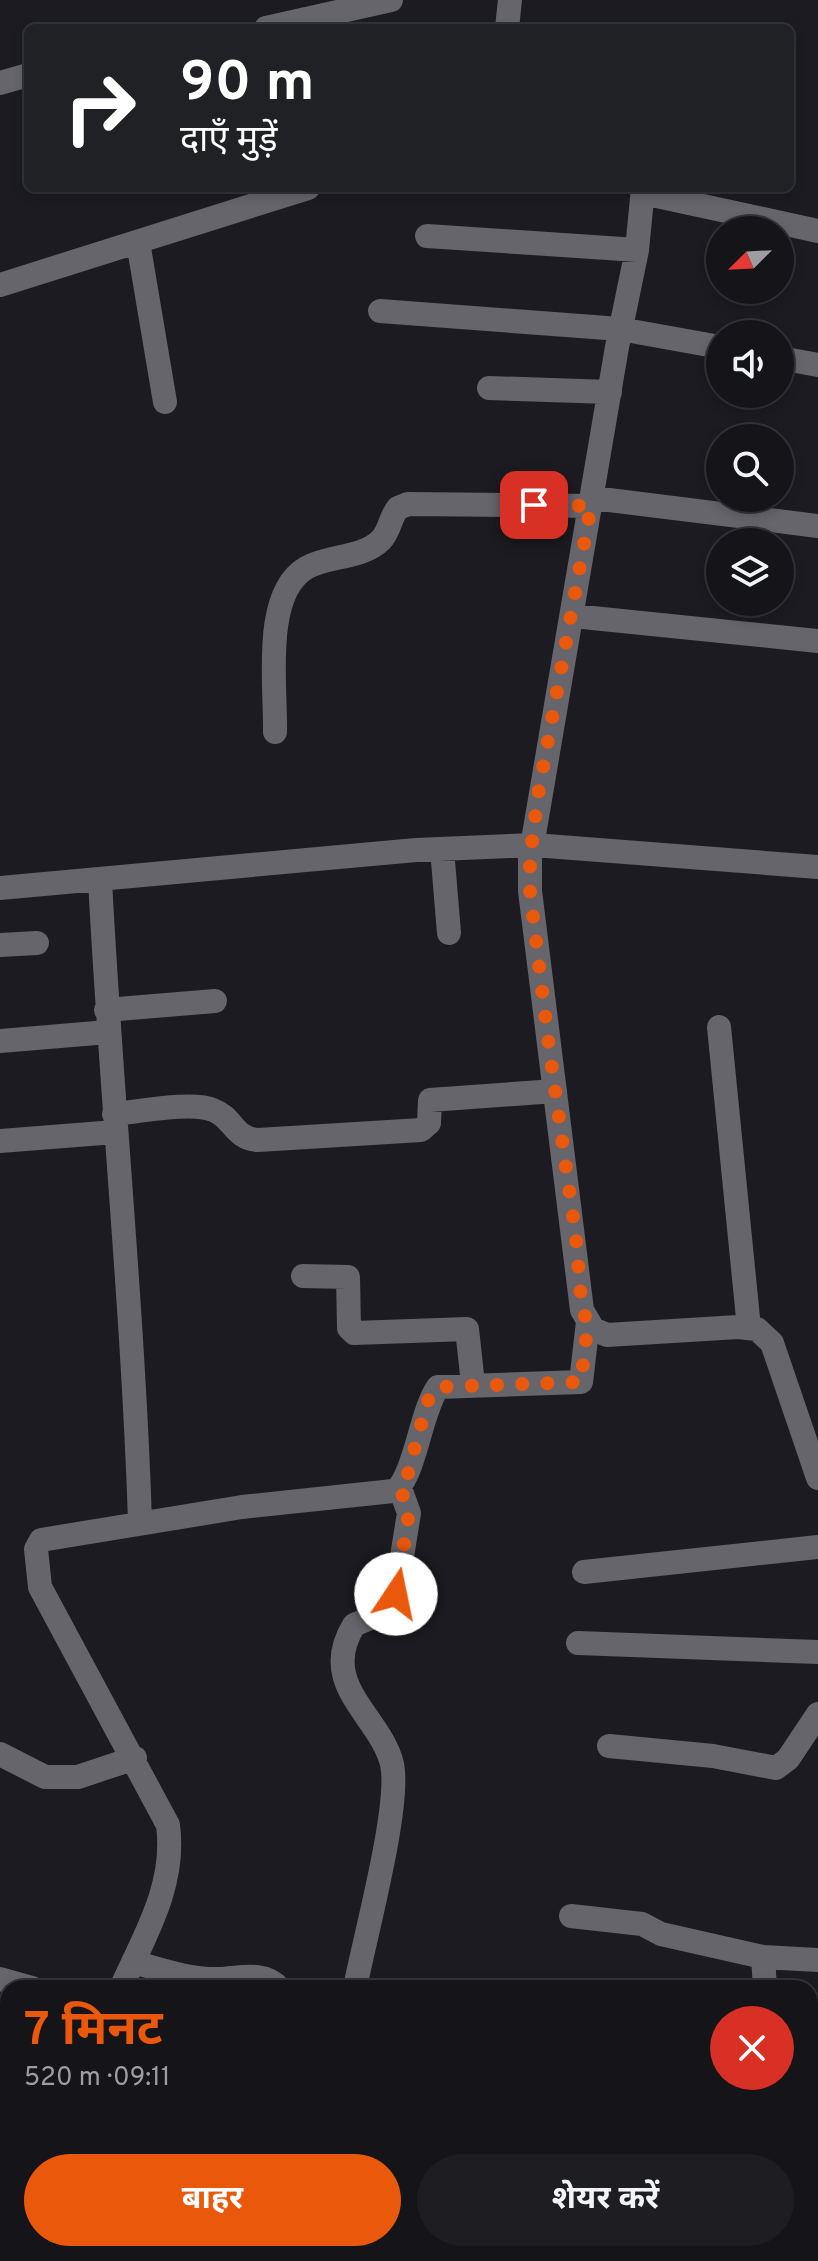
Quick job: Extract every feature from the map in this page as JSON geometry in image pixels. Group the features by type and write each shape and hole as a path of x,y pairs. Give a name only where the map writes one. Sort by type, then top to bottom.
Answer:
{"street":[{"path":"279,24 337,6 391,0"},
{"path":"507,24 510,0"},
{"path":"0,83 24,76"},
{"path":"0,285 295,192"},
{"path":"643,192 637,250 620,329 573,616 538,795 530,858 530,891 582,1310 588,1322 607,1335 757,1329 772,1343 817,1473"},
{"path":"652,192 818,231"},
{"path":"427,236 637,250"},
{"path":"138,242 165,402"},
{"path":"380,311 620,329 706,344"},
{"path":"794,361 818,365"},
{"path":"489,388 610,392"},
{"path":"275,732 276,613 282,594 305,568 369,549 381,540 398,508 408,504 592,502 818,526"},
{"path":"573,616 818,641"},
{"path":"0,888 186,869 534,845 818,867"},
{"path":"442,849 449,933"},
{"path":"100,880 114,1123 137,1416 140,1522"},
{"path":"0,945 37,943"},
{"path":"0,1041 215,1001"},
{"path":"719,1027 749,1328"},
{"path":"0,1141 204,1107 219,1112 239,1135 258,1140 421,1130 429,1123 430,1100 555,1091"},
{"path":"303,1276 348,1277 349,1328 354,1333 467,1329 473,1384"},
{"path":"125,1980 166,1888 172,1854 168,1825 135,1758 40,1587 36,1549 41,1540 140,1522 400,1488 406,1481 427,1402 438,1387 581,1382 588,1322"},
{"path":"357,1980 387,1829 393,1775 388,1753 349,1694 344,1673 345,1653 354,1625 384,1612 396,1594 409,1513 400,1488"},
{"path":"584,1572 818,1547"},
{"path":"578,1643 818,1652"},
{"path":"609,1746 713,1756 776,1768 788,1759 818,1714"},
{"path":"0,1754 45,1777 78,1777 135,1758"},
{"path":"571,1916 642,1924 661,1934 763,1957 818,1960"},
{"path":"763,1957 764,1980"},
{"path":"133,1962 202,1980"},
{"path":"244,1980 259,1977 271,1980"}],"route":[{"path":"396,1594 409,1513 400,1488 406,1481 427,1402 438,1387 581,1382 588,1322 582,1310 576,1238 549,1047 530,891 530,858 538,795 579,586 591,506 534,505"}]}
